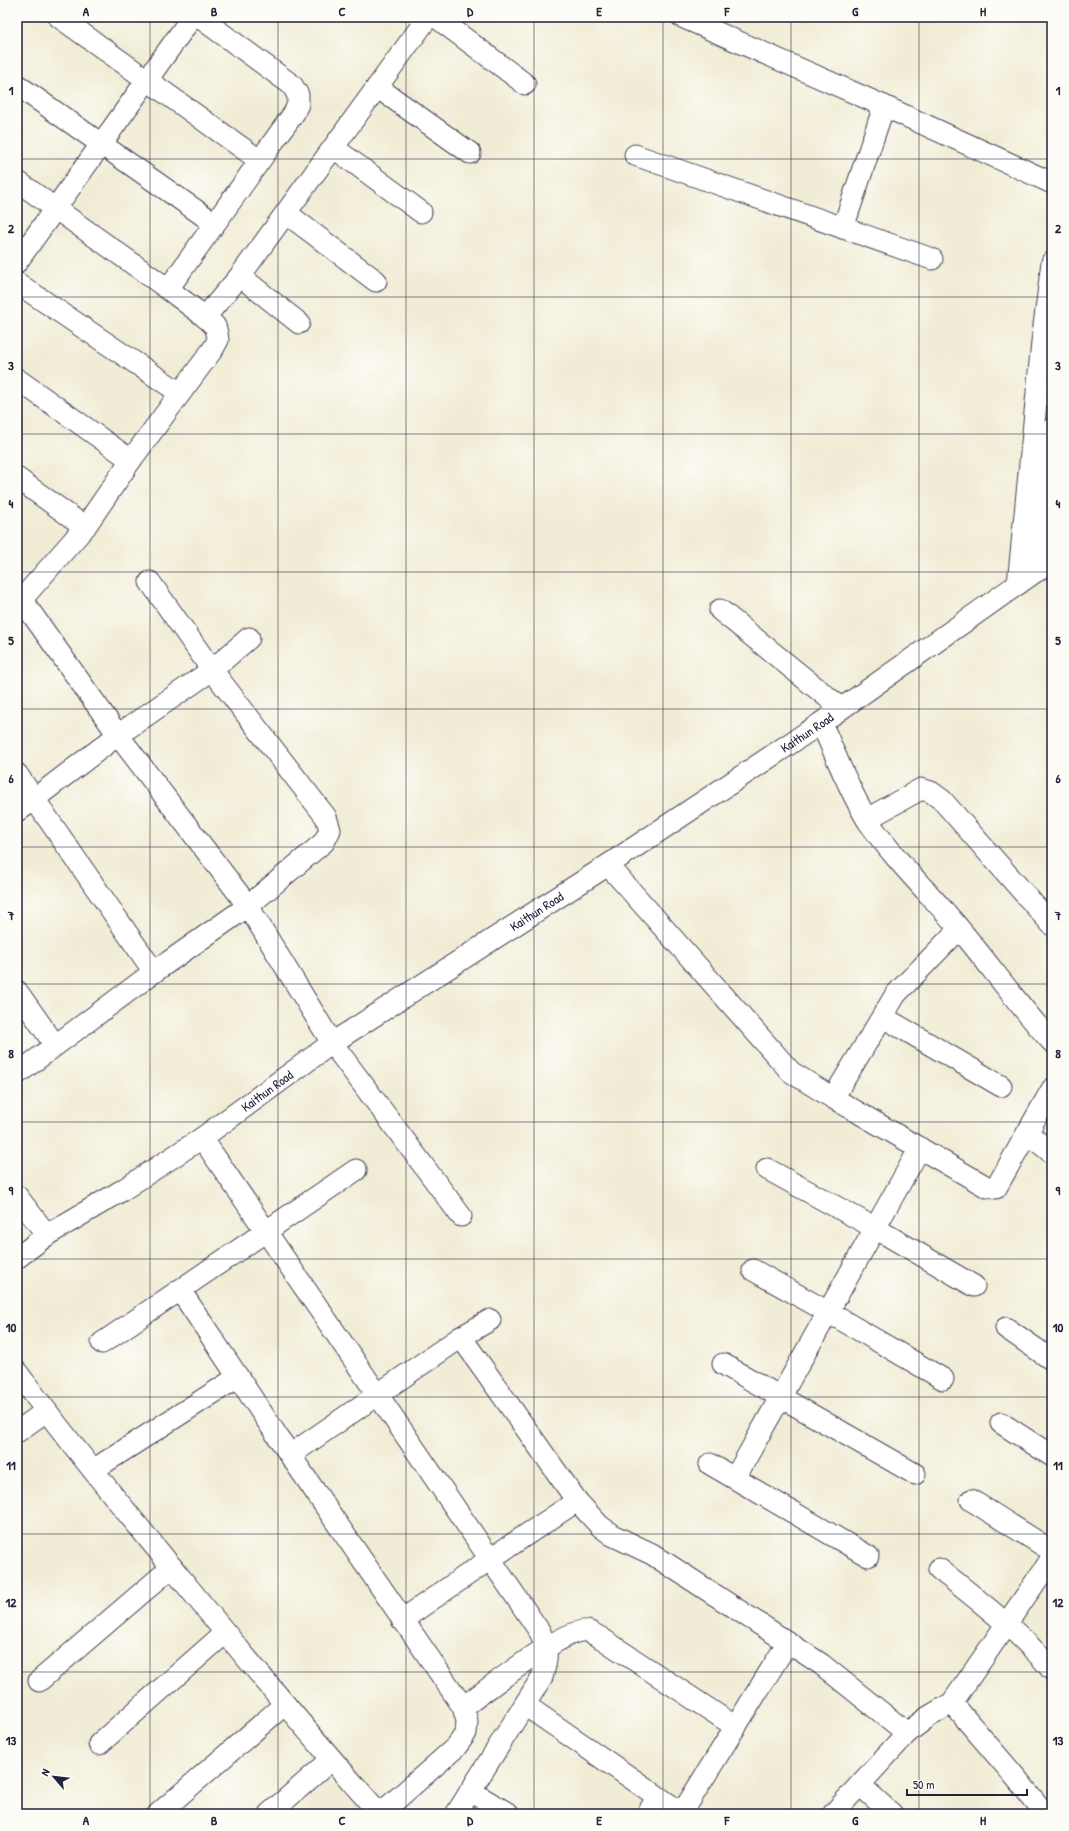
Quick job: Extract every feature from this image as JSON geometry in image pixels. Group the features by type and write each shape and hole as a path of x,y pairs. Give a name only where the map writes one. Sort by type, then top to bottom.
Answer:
{"street":[{"path":"59,17 259,160"},
{"path":"17,262 192,17"},
{"path":"168,289 294,112 298,104 296,90 288,81 199,17"},
{"path":"205,317 240,276 428,17"},
{"path":"436,17 525,84"},
{"path":"682,17 884,106 1052,184"},
{"path":"17,85 214,223"},
{"path":"377,87 470,153"},
{"path":"842,228 884,106"},
{"path":"334,148 421,212"},
{"path":"635,155 932,259"},
{"path":"17,181 205,317 215,326 218,340 213,349 131,460 85,527 20,596 118,735 248,906 332,1043 460,1216"},
{"path":"286,213 376,281"},
{"path":"1018,584 1042,342 1052,262"},
{"path":"240,276 299,323"},
{"path":"17,283 180,393"},
{"path":"17,379 131,460"},
{"path":"1044,565 1052,430"},
{"path":"17,478 85,527"},
{"name":"Kaithun Road","path":"17,1258 47,1235 122,1191 202,1138 332,1043 608,865 821,723 1044,565"},
{"path":"17,1074 154,972 248,906 324,842 330,830 326,818 212,670 150,582"},
{"path":"720,610 841,708"},
{"path":"17,812 118,735 212,670 249,638"},
{"path":"821,723 867,819 883,841 959,929 1028,1016 1052,1042"},
{"path":"17,774 154,972"},
{"path":"867,819 921,789 931,792 942,800 1052,925"},
{"path":"608,865 792,1072 833,1098 991,1188 1027,1133 1052,1089"},
{"path":"833,1098 896,994 959,929"},
{"path":"17,991 55,1045"},
{"path":"883,1017 1001,1086"},
{"path":"1027,1133 1052,1152"},
{"path":"202,1138 540,1632 547,1647 547,1660 542,1677 456,1814"},
{"path":"735,1478 920,1148"},
{"path":"767,1169 875,1228 974,1286"},
{"path":"102,1343 356,1170"},
{"path":"17,1196 47,1235"},
{"path":"753,1270 943,1379"},
{"path":"17,1372 93,1470 225,1633 332,1760 380,1814 456,1747 466,1733 467,1721 463,1707 290,1456 180,1290"},
{"path":"290,1456 461,1337 490,1320"},
{"path":"1006,1328 1052,1360"},
{"path":"461,1337 577,1501 600,1526 612,1535 652,1554 821,1664 907,1733"},
{"path":"723,1364 915,1474"},
{"path":"93,1470 238,1377"},
{"path":"17,1432 46,1411"},
{"path":"1001,1423 1052,1456"},
{"path":"710,1464 868,1556"},
{"path":"971,1500 1052,1551"},
{"path":"402,1620 577,1501"},
{"path":"833,1814 907,1733 928,1717 952,1703 1006,1622 1052,1558"},
{"path":"39,1681 172,1567"},
{"path":"940,1569 1006,1622 1032,1646 1052,1670"},
{"path":"463,1707 547,1647 573,1634 587,1631 601,1638 736,1727"},
{"path":"99,1744 225,1633"},
{"path":"524,1705 683,1814 788,1642"},
{"path":"952,1703 1017,1779 1044,1814"},
{"path":"158,1814 285,1704"},
{"path":"269,1814 332,1760"},
{"path":"860,1785 892,1814"},
{"path":"470,1791 509,1814"},
{"path":"647,1814 658,1797"}]}
